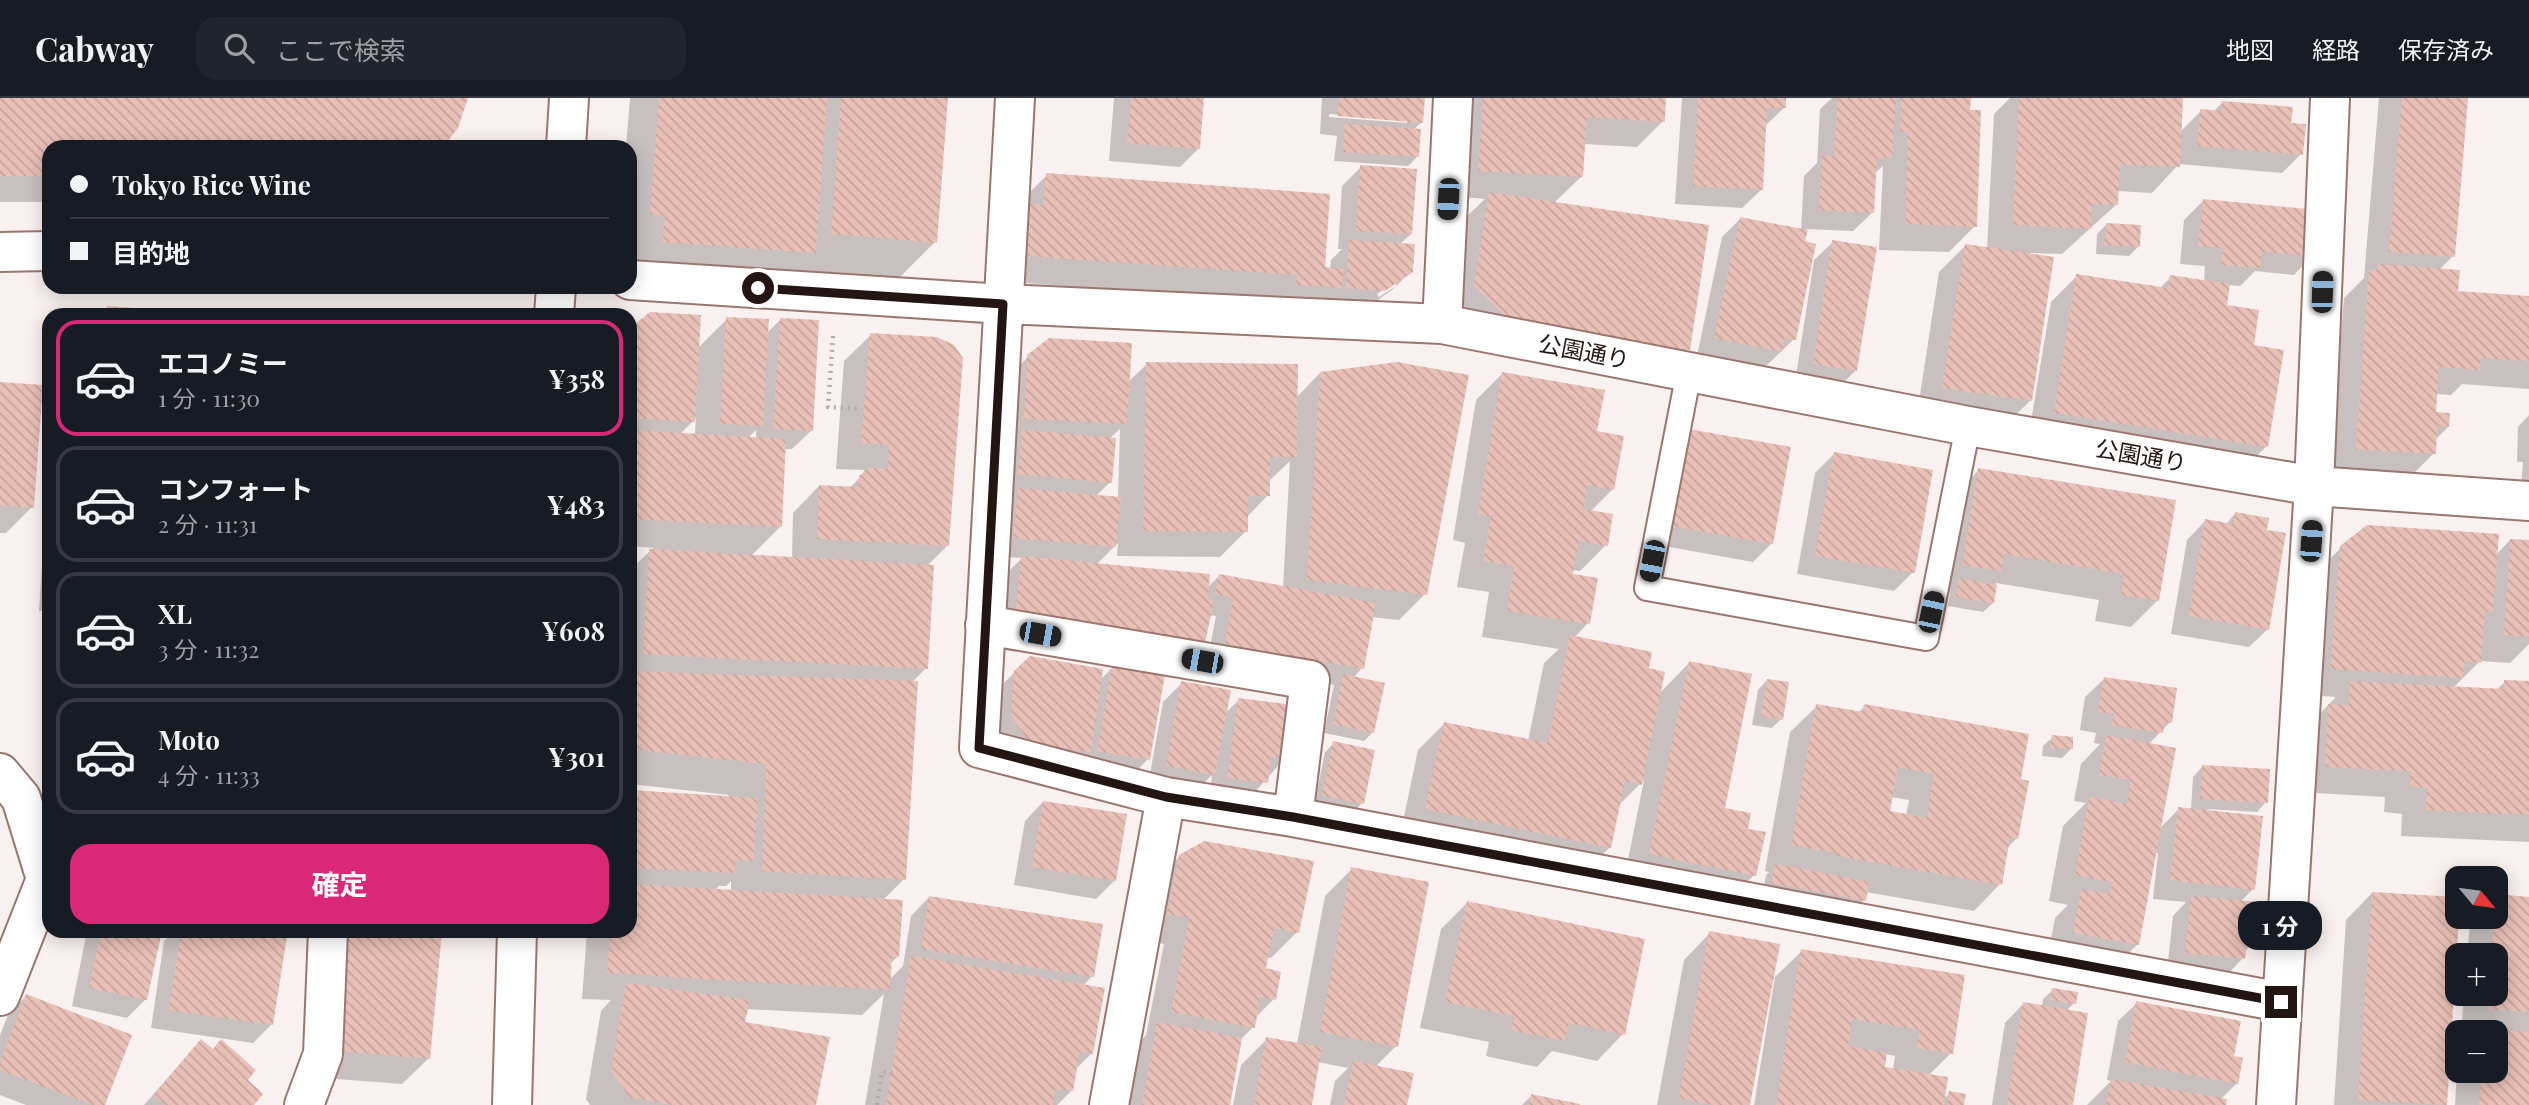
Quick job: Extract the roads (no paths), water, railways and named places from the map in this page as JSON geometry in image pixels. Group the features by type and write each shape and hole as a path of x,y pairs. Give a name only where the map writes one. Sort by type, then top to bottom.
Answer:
{"street":[{"path":"566,140 569,98"},
{"path":"1015,98 979,748 1166,797 1293,817 2281,1002"},
{"path":"1442,324 1453,98"},
{"path":"2276,1105 2314,486 2330,98"},
{"path":"0,252 42,250"},
{"name":"公園通り","path":"637,280 1003,304 1442,324 1968,426 2314,486 2529,501"},
{"path":"985,625 1310,680 1293,817"},
{"path":"0,773 21,798 42,861"},
{"path":"1109,1105 1166,797"},
{"path":"0,996 42,894"},
{"path":"304,1105 323,1054 328,938"},
{"path":"512,1105 517,938"}],"lane":[{"path":"1689,372 1647,588 1926,638 1968,426"}]}
